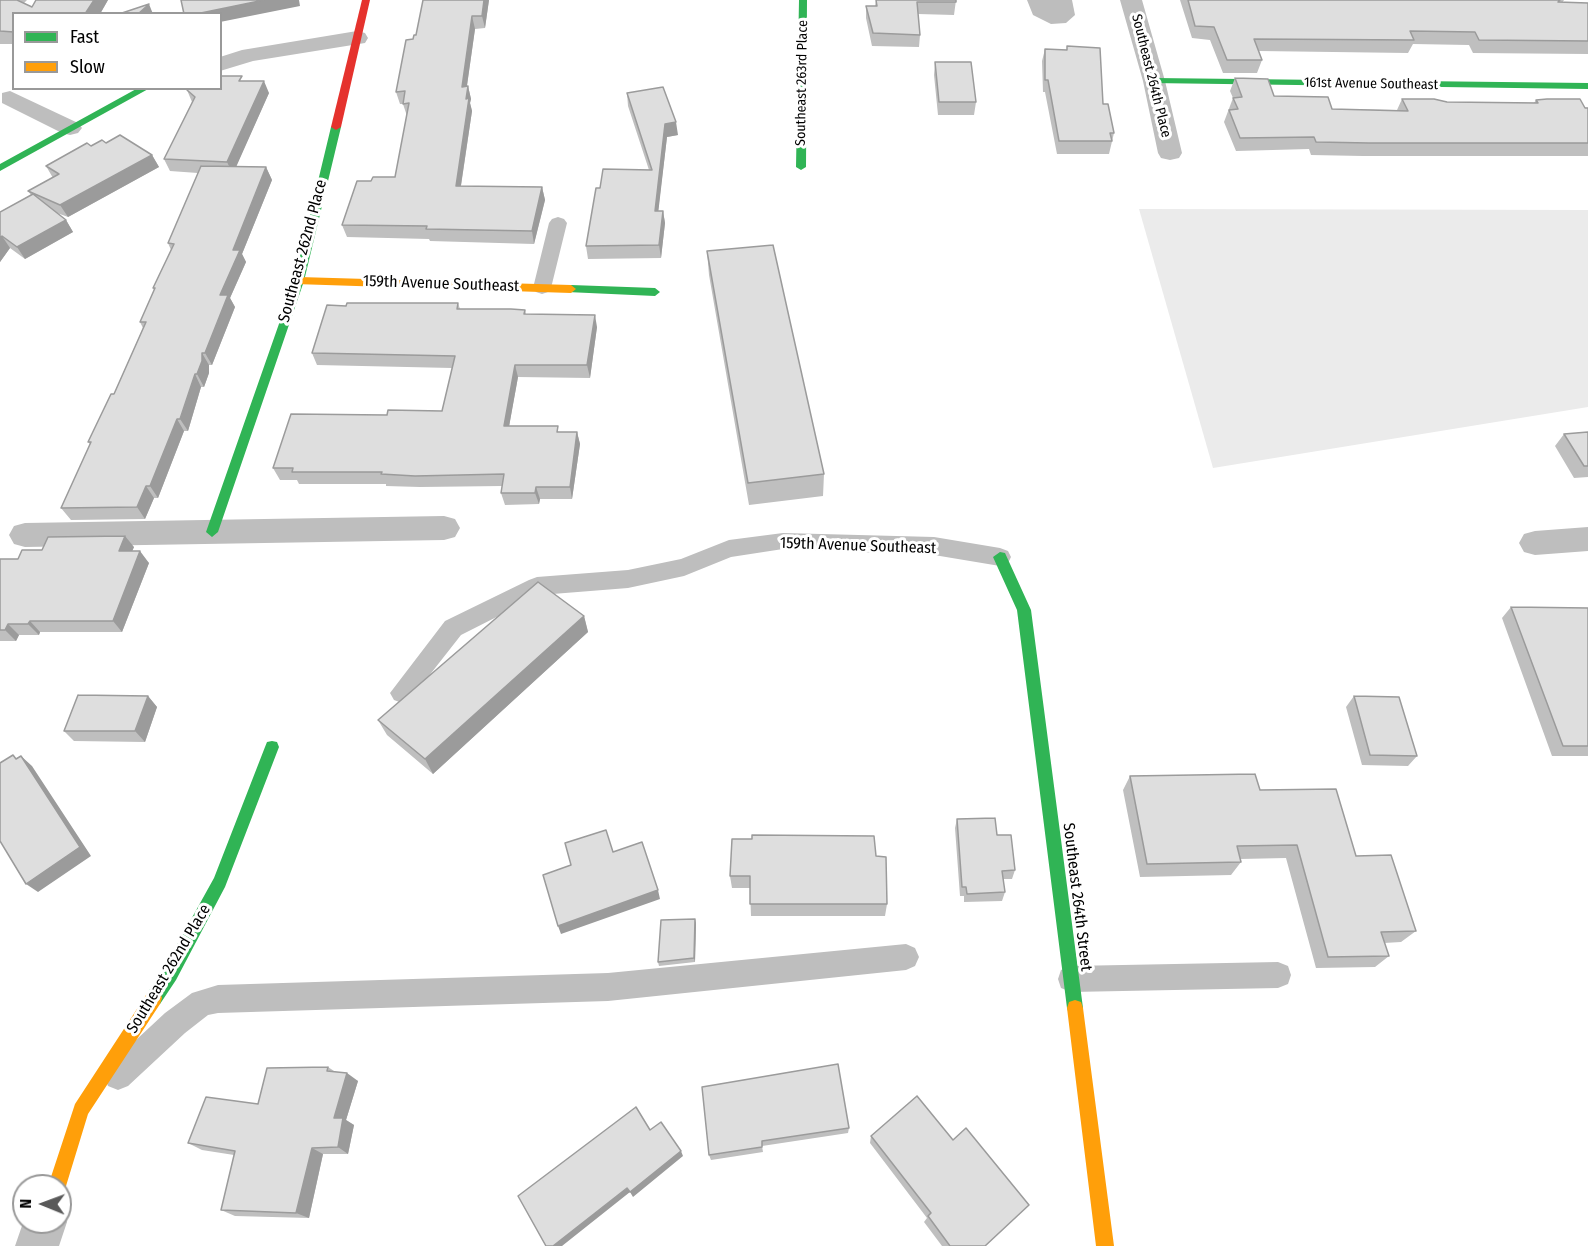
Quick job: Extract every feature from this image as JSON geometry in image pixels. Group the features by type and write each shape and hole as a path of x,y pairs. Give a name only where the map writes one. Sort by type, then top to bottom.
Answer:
{"street":[{"name":"Southeast 262nd Place","path":"212,532 298,281 366,0"},
{"name":"Southeast 263rd Place","path":"801,167 803,0"},
{"name":"Southeast 264th Place","path":"1131,0 1154,81 1170,153"},
{"path":"222,63 250,56 357,38"},
{"name":"161st Avenue Southeast","path":"1154,81 1588,86"},
{"path":"0,168 142,90"},
{"path":"10,98 70,128"},
{"name":"159th Avenue Southeast","path":"298,281 655,292"},
{"path":"25,535 444,528"},
{"path":"1535,543 1588,539"},
{"name":"Southeast 264th Street","path":"1000,557 1024,610 1105,1246"},
{"name":"Southeast 262nd Place","path":"61,1174 81,1110 170,974 220,882 272,747"}],"lane":[{"path":"542,288 558,223"},
{"name":"159th Avenue Southeast","path":"402,693 453,628 537,586 628,579 684,567 729,549 783,542 934,546 1000,557"},
{"path":"81,1110 175,1023 202,1004 218,999 608,987 906,957"},
{"path":"1071,979 1278,975"}],"shaded area":[{"path":"1027,0 1072,0 1075,15 1066,23 1051,24 1033,15"},
{"path":"1139,209 1588,210 1588,407 1213,468"}],"building":[{"path":"0,0 17,0 32,7 36,0 94,0 86,12 12,12 12,32 0,31"},
{"path":"181,0 264,0 206,12 184,12"},
{"path":"423,0 484,0 482,16 472,16 462,87 468,86 466,99 469,98 456,186 542,187 532,231 342,225 357,181 371,181 373,177 395,177 409,103 403,104 405,91 396,92 406,40 413,39 416,35"},
{"path":"876,0 956,0 956,2 917,2 920,35 873,33 866,6 877,6"},
{"path":"1188,0 1560,0 1558,2 1588,3 1588,41 1479,40 1475,32 1410,31 1414,40 1254,39 1262,60 1227,60 1214,27 1195,26"},
{"path":"149,4 140,12 125,12"},
{"path":"1067,46 1100,48 1103,104 1108,104 1114,133 1110,133 1112,141 1059,141 1048,80 1045,80 1045,49 1067,50"},
{"path":"935,62 971,62 976,102 939,102"},
{"path":"222,76 242,76 239,81 264,81 227,162 164,159 195,97 187,90 222,90"},
{"path":"1235,78 1268,79 1274,96 1328,97 1332,109 1408,111 1402,99 1538,103 1536,100 1580,99 1585,108 1588,108 1588,143 1369,143 1316,142 1314,137 1240,138 1229,110 1238,109 1233,98 1242,97"},
{"path":"663,87 676,122 665,124 655,211 663,211 659,245 586,246 596,188 600,188 603,169 652,170 627,93"},
{"path":"120,135 152,155 60,205 28,191 59,174 46,166 87,143 91,146 102,140 106,143"},
{"path":"201,166 266,167 233,250 240,250 220,295 228,295 205,353 202,353 202,361 195,374 180,419 177,419 150,486 146,486 137,507 61,508 91,442 88,442 111,394 114,394 146,322 140,322 174,244 168,243"},
{"path":"33,194 66,220 17,247 2,236 0,238 0,212"},
{"path":"773,245 824,474 748,483 707,251"},
{"path":"347,303 458,303 457,309 511,309 525,310 524,314 595,315 587,365 515,365 504,426 558,426 557,432 577,432 570,487 536,487 535,493 501,493 504,474 415,476 381,474 382,472 292,472 293,468 273,468 291,414 387,415 388,410 442,411 455,356 312,353 327,305 346,306"},
{"path":"1588,432 1588,466 1584,466 1564,434"},
{"path":"125,536 119,551 140,551 113,621 30,621 28,624 8,624 5,630 0,630 0,559 18,559 22,550 42,550 48,537"},
{"path":"538,582 584,616 425,759 378,720"},
{"path":"1511,607 1588,608 1588,746 1563,746"},
{"path":"78,695 148,696 135,731 64,731"},
{"path":"1354,696 1399,697 1417,756 1370,755"},
{"path":"13,755 16,759 21,756 80,847 26,884 0,841 0,763"},
{"path":"1255,774 1260,790 1336,789 1356,856 1391,855 1416,931 1381,932 1389,956 1328,957 1297,845 1237,846 1241,862 1147,864 1130,776"},
{"path":"995,818 997,835 1011,835 1015,870 1002,871 1005,892 967,894 966,887 962,887 957,819"},
{"path":"606,830 613,852 642,842 658,890 558,926 543,875 571,865 565,843"},
{"path":"752,835 874,836 876,856 886,857 887,904 750,904 750,876 730,876 732,839 752,839"},
{"path":"695,919 694,958 658,962 661,920"},
{"path":"838,1064 849,1128 762,1141 762,1147 709,1155 702,1087"},
{"path":"328,1067 327,1071 347,1073 334,1118 343,1118 338,1147 312,1148 296,1213 221,1210 235,1151 188,1143 206,1097 258,1104 267,1068"},
{"path":"917,1096 953,1140 966,1128 1029,1205 985,1246 950,1246 928,1216 931,1213 871,1136"},
{"path":"636,1107 650,1130 661,1122 681,1151 630,1192 627,1188 553,1246 546,1246 518,1196"}],"traffic: fast":[{"path":"801,167 803,0"},
{"path":"1154,81 1588,86"},
{"path":"0,168 142,90"},
{"path":"212,532 299,281 336,127"},
{"path":"571,289 655,292"},
{"path":"1000,557 1024,610 1075,1008"},
{"path":"154,998 170,974 220,882 272,747"}],"traffic: slow":[{"path":"299,281 571,289"},
{"path":"61,1174 81,1110 154,998"},
{"path":"1075,1008 1105,1246"}],"traffic: jam":[{"path":"336,127 366,0"}]}
